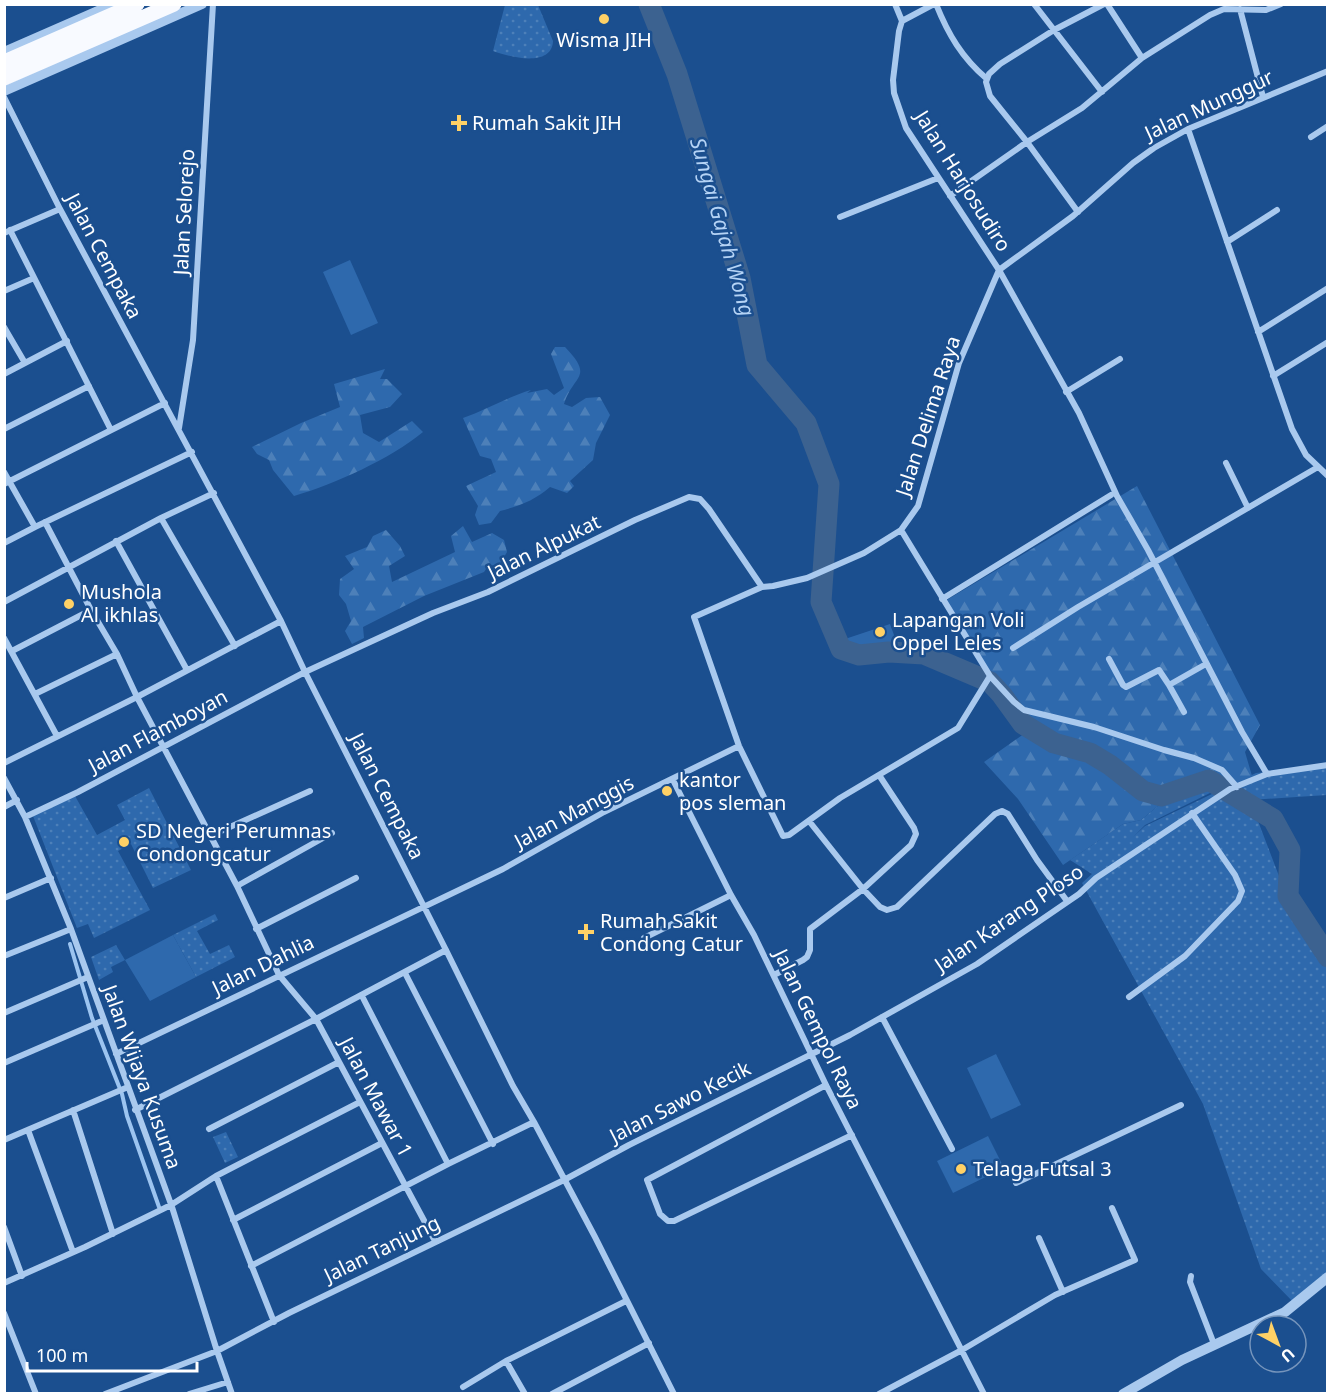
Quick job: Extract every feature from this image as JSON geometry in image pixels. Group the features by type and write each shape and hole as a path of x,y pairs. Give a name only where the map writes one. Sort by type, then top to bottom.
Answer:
{"highway":[{"path":"4,62 118,7 136,4"},
{"path":"4,78 137,27 174,4"}],"street":[{"path":"4,91 137,27 202,4"},
{"name":"Jalan Selorejo","path":"180,424 193,340 213,4"},
{"path":"896,4 902,21 935,4 956,46 973,67 987,79"},
{"path":"1034,4 1102,92"},
{"path":"1078,212 990,96 986,87 987,79 1000,64 1054,30 1105,4 1142,58"},
{"path":"950,196 1027,142 1082,108 1142,58 1217,7 1266,10 1281,4"},
{"path":"4,52 118,7"},
{"path":"1240,9 1263,97"},
{"name":"Jalan Harjosudiro","path":"902,21 893,66 894,93 906,128 999,270 1079,413 1117,496 1267,774"},
{"name":"Jalan Munggur","path":"999,270 1078,212 1143,154 1188,129 1328,71"},
{"name":"Jalan Cempaka","path":"4,97 60,209 165,403 180,424 192,452 281,621 513,1086 534,1122 674,1394"},
{"path":"1311,137 1328,126"},
{"path":"1188,129 1273,376 1299,444 1318,468 1328,476"},
{"path":"840,217 938,178"},
{"path":"60,209 7,231 67,341 111,430"},
{"path":"1227,242 1277,210"},
{"name":"Jalan Delima Raya","path":"739,746 694,617 762,587 807,578 864,553 901,530 918,506 959,363 999,270"},
{"path":"4,291 34,278"},
{"path":"1258,332 1328,288"},
{"path":"4,327 25,363"},
{"path":"4,374 67,341"},
{"path":"1273,376 1328,342"},
{"path":"1066,392 1120,359"},
{"path":"4,429 89,386"},
{"path":"7,482 165,403"},
{"path":"4,543 192,452"},
{"path":"1226,463 1248,508"},
{"path":"1013,648 1077,607 1318,468"},
{"path":"4,472 7,482 35,526"},
{"path":"4,602 160,518 214,493"},
{"path":"942,599 1112,495"},
{"name":"Jalan Alpukat","path":"305,672 433,613 488,592 635,520 689,497 700,499 709,509 762,587"},
{"path":"160,518 236,646"},
{"name":"Jalan Mawar 1","path":"45,522 117,654 136,697 237,886 279,975 316,1019 435,1241"},
{"path":"901,530 988,678 1024,710 1094,727 1194,758 1222,770 1237,787"},
{"path":"116,541 187,670"},
{"path":"12,651 91,610"},
{"path":"4,763 281,621"},
{"path":"4,638 57,736"},
{"path":"35,694 117,654"},
{"path":"1109,659 1124,686 1158,670 1161,672 1184,712"},
{"path":"1169,685 1206,664"},
{"name":"Jalan Flamboyan","path":"25,817 163,748 305,672"},
{"path":"739,746 783,836 789,835 840,798 958,728 988,678"},
{"name":"Jalan Manggis","path":"424,907 502,869 604,812 674,780 739,746"},
{"name":"Jalan Karang Ploso","path":"812,1054 977,964 1096,878 1217,796 1267,774 1328,765"},
{"path":"774,975 803,960 810,950 810,929 863,890 911,845 916,834 914,828 879,775"},
{"name":"Jalan Wijaya Kusuma","path":"4,778 25,817 71,929 116,1054 124,1089 135,1110 171,1205 232,1394"},
{"name":"Jalan Gempol Raya","path":"674,780 984,1394"},
{"path":"210,836 310,791"},
{"path":"4,807 17,800"},
{"path":"809,821 863,890 880,907 887,910 897,908 992,817 1002,811 1006,812 1067,901"},
{"path":"1129,997 1185,956 1238,901 1242,891 1234,875 1192,813"},
{"path":"237,886 332,833"},
{"path":"4,898 51,878"},
{"path":"256,929 356,878"},
{"path":"644,938 731,895"},
{"name":"Jalan Dahlia","path":"116,1054 424,907"},
{"path":"4,956 71,929"},
{"path":"135,1110 362,996 446,950"},
{"path":"405,973 493,1144"},
{"path":"4,1013 87,977"},
{"path":"362,996 448,1164"},
{"path":"882,1017 952,1149"},
{"path":"4,1063 103,1021"},
{"name":"Jalan Sawo Kecik","path":"564,1180 812,1054"},
{"path":"209,1128 339,1062"},
{"path":"826,1085 647,1180 660,1214 668,1221 674,1221 852,1135"},
{"path":"4,1140 124,1089"},
{"path":"4,1283 171,1205 216,1176 360,1102"},
{"path":"1016,1183 1181,1105"},
{"path":"73,1110 113,1234"},
{"path":"251,1266 534,1122"},
{"path":"28,1130 73,1252"},
{"path":"233,1220 382,1143"},
{"path":"216,1176 274,1322"},
{"name":"Jalan Tanjung","path":"105,1394 217,1351 435,1241 564,1180"},
{"path":"879,1394 1063,1292 1135,1260 1112,1208"},
{"path":"4,1227 22,1276"},
{"path":"1039,1238 1063,1292"},
{"path":"1191,1276 1190,1282 1214,1344"},
{"path":"1123,1394 1182,1360 1285,1312 1328,1277"},
{"path":"463,1387 506,1361 626,1300"},
{"path":"4,1313 36,1394"},
{"path":"552,1394 649,1343"},
{"path":"506,1361 525,1394"},
{"path":"189,1394 228,1382"}],"green space":[{"path":"505,5 538,5 553,41 551,49 545,55 538,58 519,58 493,51"},
{"path":"350,260 378,323 351,335 323,272"},
{"path":"555,347 565,347 579,365 580,371 564,404 572,407 586,398 600,397 610,415 596,443 593,460 570,481 574,486 567,493 550,487 527,502 500,511 491,523 479,525 475,515 478,506 466,486 496,472 491,459 480,456 463,418 531,390 527,393 547,389 554,395 564,388 551,354"},
{"path":"385,369 380,379 387,379 402,394 390,407 360,415 363,433 379,442 412,421 423,432 395,452 362,470 294,496 273,470 269,460 257,454 252,447 340,407 334,384"},
{"path":"1137,486 1260,725 1245,752 1252,776 1232,790 1201,780 1165,800 1141,820 1123,824 1063,865 1018,799 984,762 1028,731 1023,724 1031,726 993,676 945,601"},
{"path":"463,526 472,542 492,533 504,540 507,552 500,564 488,566 484,572 424,596 363,627 364,638 352,644 345,631 351,621 346,604 339,595 340,579 354,569 345,556 367,547 373,536 386,530 400,546 405,556 389,566 392,582 455,552 451,536"},
{"name":"Lapangan Voli Oppel Leles","path":"890,624 898,646 859,652 845,648 842,640"},
{"path":"1327,765 1327,795 1250,800 1287,897 1327,968 1327,1276 1296,1305 1261,1269 1203,1104 1082,883 1092,874 1070,860 1123,824 1141,820 1165,800 1202,779 1214,791 1145,825 1133,837 1145,826 1256,773"},
{"name":"SD Negeri Perumnas Condongcatur","path":"149,788 191,870 153,888 131,844 118,851 150,910 94,938 88,924 77,928 33,816 75,796 97,835 125,820 117,805"},
{"path":"215,914 218,920 197,931 210,954 229,945 235,957 196,977 173,935"},
{"path":"173,935 196,977 150,1001 125,960"},
{"path":"116,945 125,960 111,967 113,972 99,980 91,957"},
{"path":"996,1054 1021,1105 991,1119 967,1068"},
{"path":"226,1132 238,1157 225,1163 213,1137"},
{"path":"988,1136 1004,1168 953,1193 937,1161"}],"waterway":[{"name":"Sungai Gajah Wong","path":"649,4 677,74 740,278 757,365 806,423 829,484 821,602 841,649 859,655 889,652 924,654 990,682 1023,724 1054,743 1090,753 1110,765 1143,791 1161,796 1209,780 1273,819 1290,850 1288,896 1328,957"},
{"path":"70,944 92,1018 122,1094 127,1116 159,1207"}],"place":[{"name":"Wisma JIH","path":"604,19"},
{"name":"Rumah Sakit JIH","path":"459,123"},
{"name":"Mushola Al ikhlas","path":"69,604"},
{"name":"Lapangan Voli Oppel Leles","path":"880,632"},
{"name":"kantor pos sleman","path":"667,791"},
{"name":"SD Negeri Perumnas Condongcatur","path":"124,842"},
{"name":"Rumah Sakit Condong Catur","path":"586,932"},
{"name":"Telaga Futsal 3","path":"961,1169"}]}
